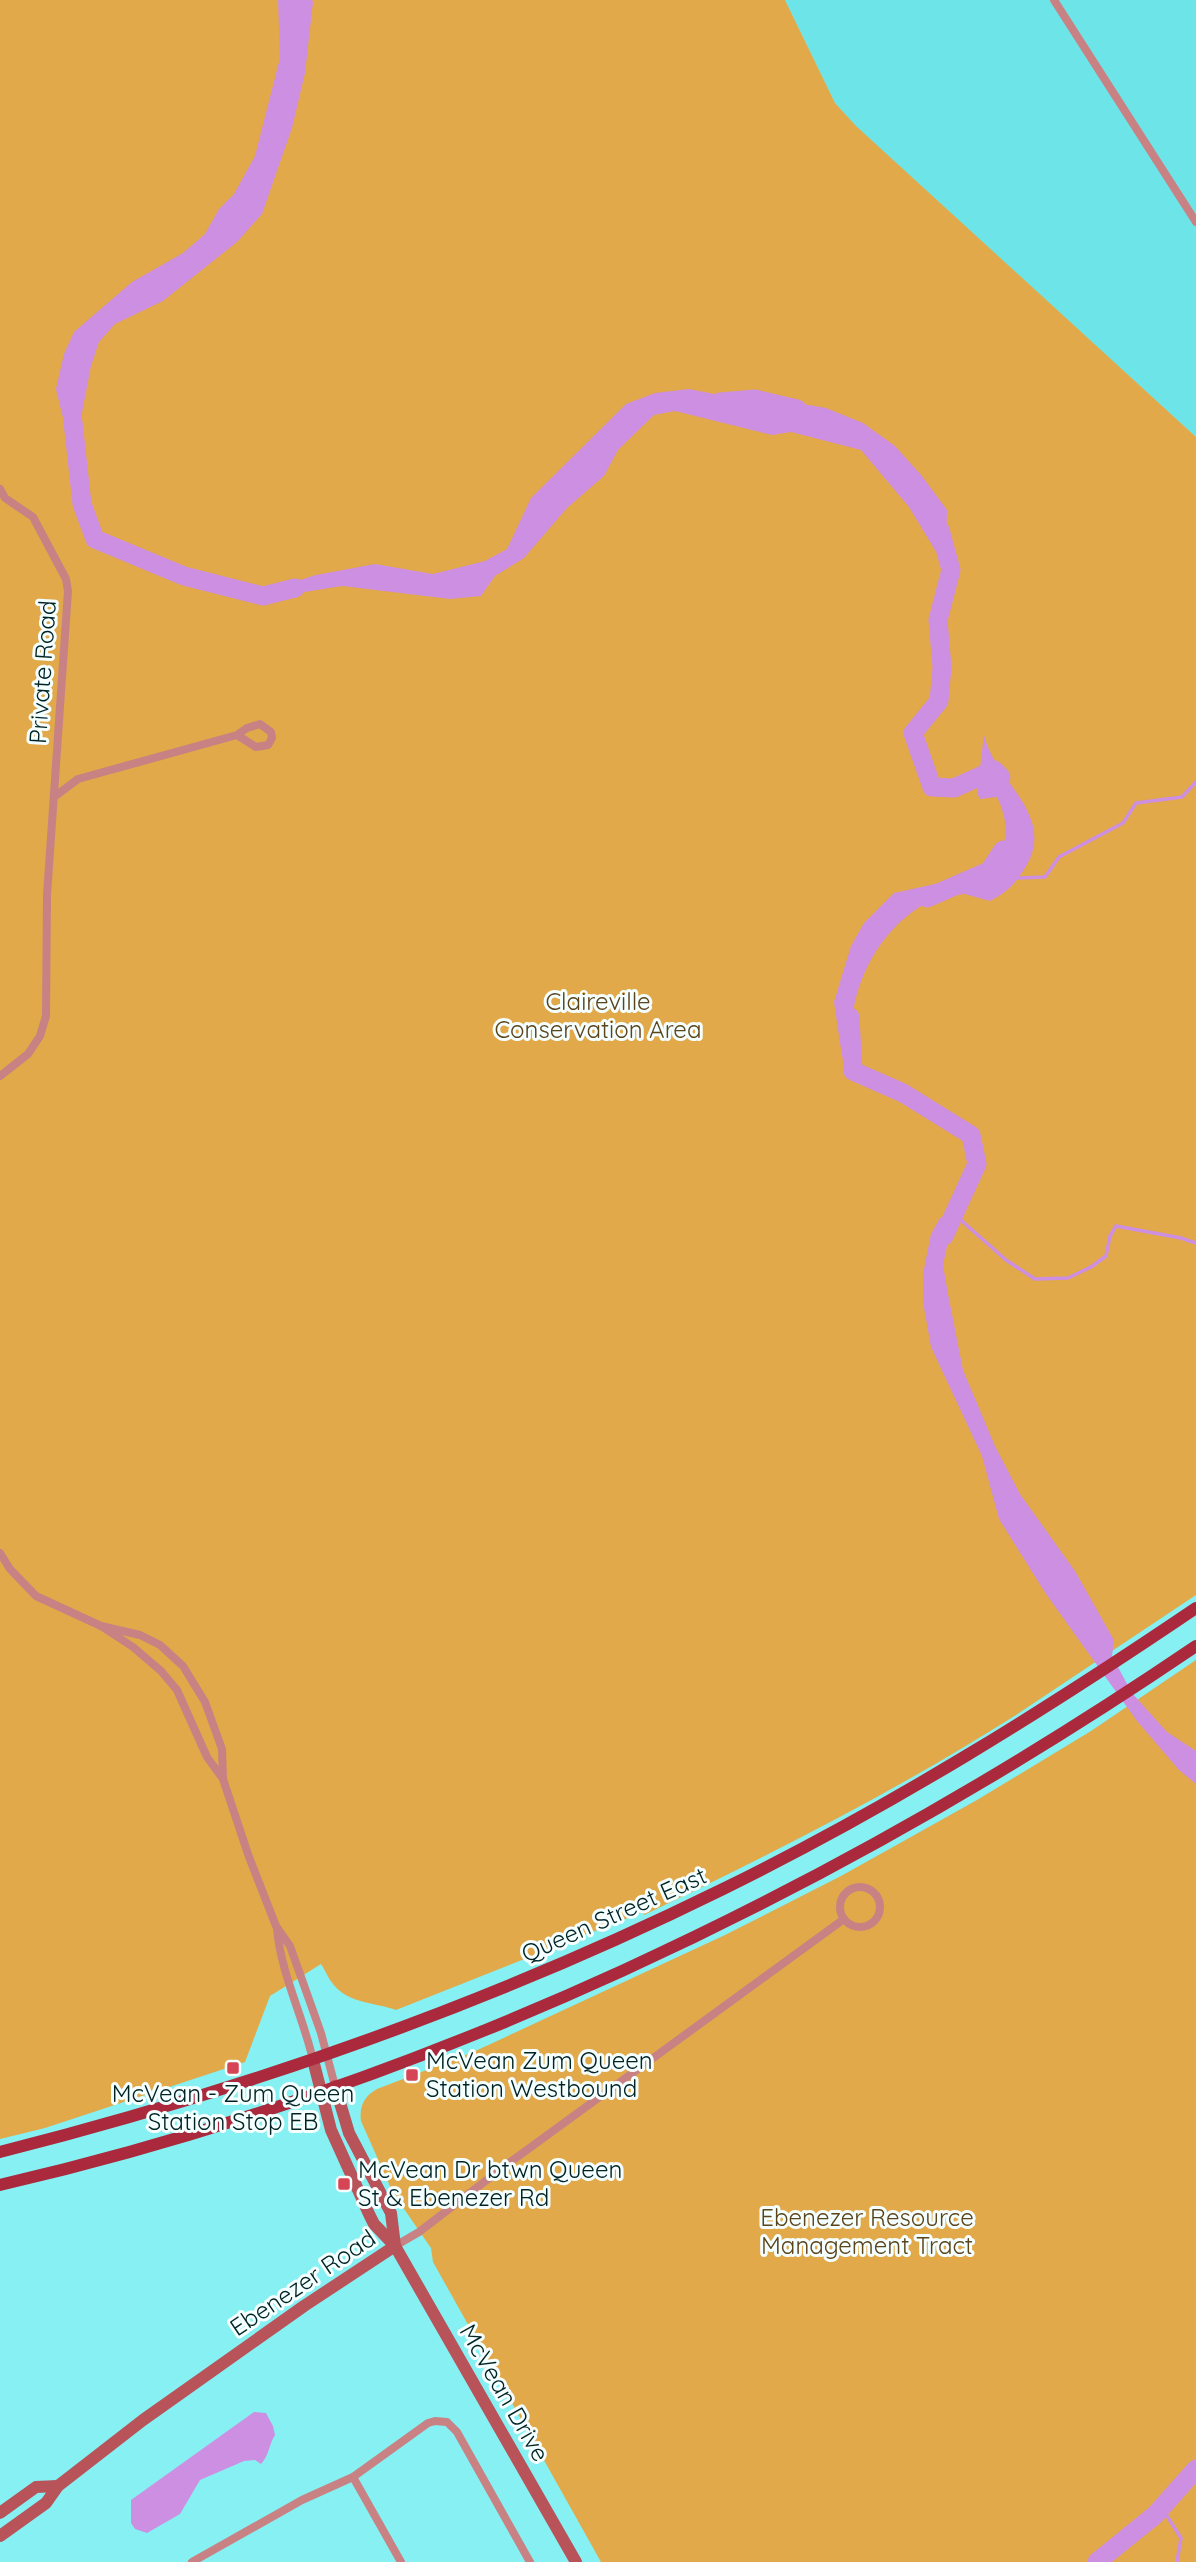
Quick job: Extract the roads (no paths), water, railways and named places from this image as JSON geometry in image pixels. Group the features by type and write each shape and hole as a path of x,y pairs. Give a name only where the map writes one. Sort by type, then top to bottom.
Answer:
{"main road":[{"name":"Queen Street East","path":"0,2152 158,2110 313,2060 530,1977 714,1893 824,1837 940,1772 1067,1694 1196,1608"},
{"path":"4,2184 194,2133 335,2086 538,2008 725,1923 842,1863 920,1820 1084,1720 1196,1646"},
{"name":"McVean Drive","path":"313,2060 326,2115 350,2175 374,2224 395,2246 576,2562"},
{"name":"McVean Drive","path":"335,2086 356,2148 391,2213 395,2246"},
{"name":"Ebenezer Road","path":"0,2536 47,2503 58,2486 143,2420 304,2306 395,2246"},
{"name":"Ebenezer Road","path":"0,2512 36,2487 58,2486"}],"street":[{"path":"1054,0 1196,222"},
{"name":"Private Road","path":"0,489 5,498 33,517 66,579 68,591 47,895 46,1016 40,1036 28,1054 0,1076"},
{"path":"54,797 78,779 237,735"},
{"path":"0,1553 10,1569 36,1596 101,1626 133,1647 161,1671 177,1690 207,1757 223,1779"},
{"path":"101,1626 140,1635 160,1646 183,1666 205,1702 222,1749 223,1779 249,1857 276,1926 290,1946 335,2086"},
{"path":"866,1888 876,1896 880,1909 868,1925 855,1926 844,1919 840,1907 848,1891 866,1888"},
{"name":"Ebenezer Road","path":"395,2246 419,2232 520,2155 844,1919"},
{"path":"276,1926 279,1951 313,2060"},
{"path":"192,2562 302,2500 353,2477 428,2423 435,2421 447,2422 457,2432 530,2562"},
{"path":"353,2477 401,2562"}],"waterway":[{"path":"720,402 755,399 797,409"},
{"path":"73,422 82,504 95,539 184,576 263,596 295,588"},
{"path":"940,530 951,570 938,620 942,667 939,701 913,733 932,787 954,788 994,770 1001,777"},
{"path":"1019,878 1045,877 1059,857 1123,823 1136,803 1182,797 1196,782"},
{"path":"927,898 989,871 1003,850"},
{"path":"954,893 961,893"},
{"path":"850,1017 853,1071 903,1093 971,1135 977,1164 944,1236"},
{"path":"954,1214 1006,1260 1035,1279 1068,1278 1091,1267 1106,1256 1110,1236 1116,1226 1196,1243"},
{"path":"1097,2562 1155,2515 1196,2469"},
{"path":"1155,2515 1167,2516 1181,2538 1177,2562"}],"place":[{"name":"McVean - Zum Queen Station Stop EB","path":"233,2068"},
{"name":"McVean Zum Queen Station Westbound","path":"412,2075"},
{"name":"McVean Dr btwn Queen St & Ebenezer Rd","path":"344,2184"}],"park label":[{"name":"Claireville Conservation Area","path":"598,1016"},
{"name":"Ebenezer Resource Management Tract","path":"867,2232"}]}
